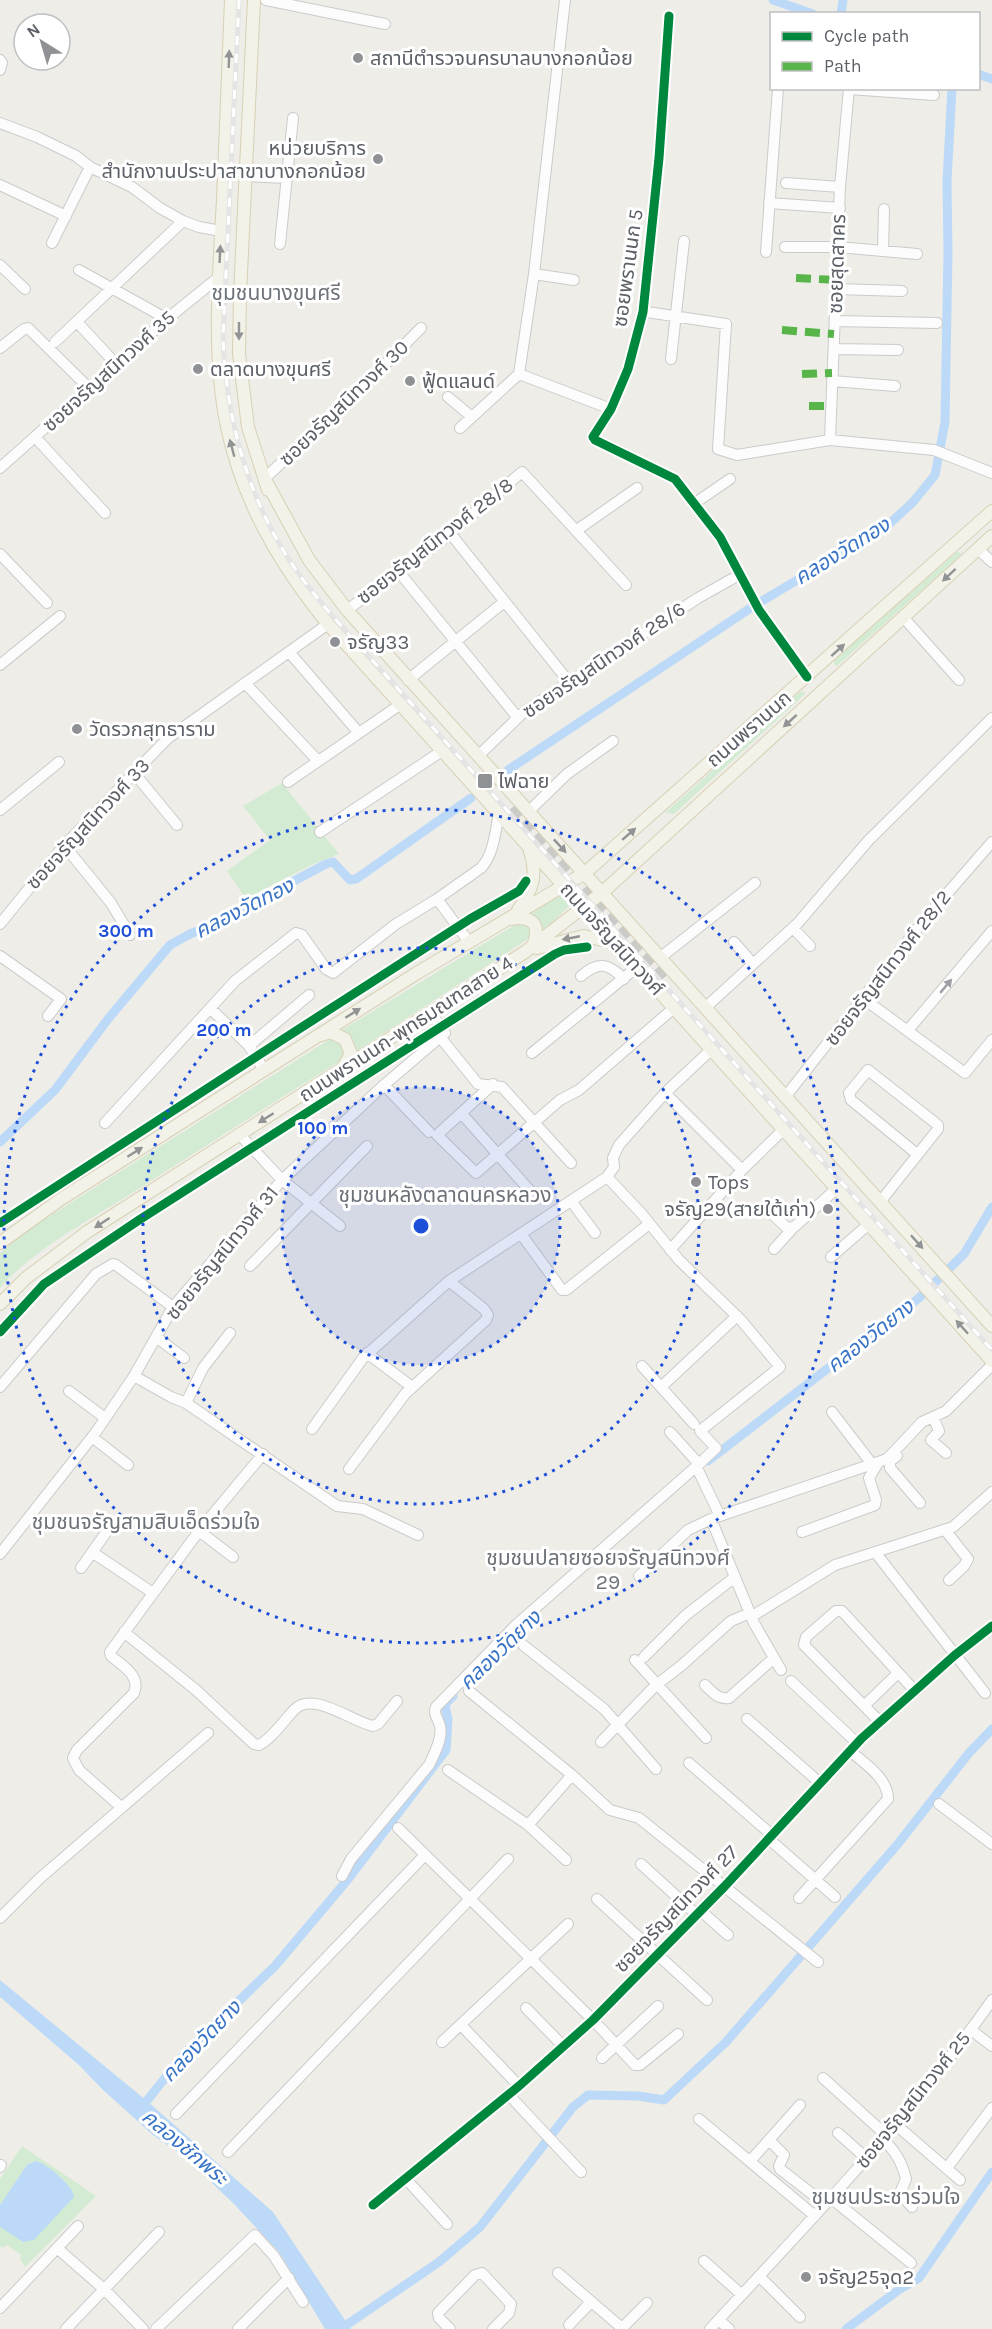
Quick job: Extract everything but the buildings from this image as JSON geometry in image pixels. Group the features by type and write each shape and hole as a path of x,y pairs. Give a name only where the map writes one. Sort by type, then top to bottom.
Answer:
{"main road":[{"name":"ถนนจรัญสนิทวงศ์","path":"231,0 219,277 219,353 227,427 238,466 252,503 278,557 328,624 442,751 506,811"},
{"name":"ถนนจรัญสนิทวงศ์","path":"254,0 240,294 240,371 248,427 272,503 288,538 318,584 506,811 517,834 675,1007 992,1363"},
{"name":"ถนนจรัญสนิทวงศ์","path":"266,481 309,560 347,610 992,1326"},
{"name":"ถนนจรัญสนิทวงศ์","path":"252,503 306,588 506,811"},
{"name":"ถนนพรานนก","path":"585,873 992,512"},
{"path":"980,523 976,532 979,539 984,540 992,536"},
{"name":"ถนนพรานนก","path":"603,892 992,536"},
{"path":"953,546 966,548 973,553"},
{"path":"517,834 526,835 531,832 535,826 531,815"},
{"path":"510,918 529,894 534,879 533,860 529,847"},
{"name":"ถนนพรานนก-พุทธมณฑลสาย 4","path":"0,1243 61,1199 317,1036 585,873"},
{"name":"ถนนพรานนก-พุทธมณฑลสาย 4","path":"0,1304 26,1278 57,1253 530,948 603,892"},
{"path":"510,918 527,918 532,921 537,934 530,948"},
{"path":"530,948 575,937 591,936 616,943"},
{"path":"641,972 647,956 654,955 663,959"},
{"name":"ถนนจรัญสนิทวงศ์","path":"665,982 822,1155"},
{"path":"317,1036 330,1032 345,1039 351,1054 337,1073"},
{"path":"822,1155 894,1217"},
{"path":"822,1155 873,1228"}],"street":[{"path":"266,0 301,3 385,24"},
{"path":"460,428 519,374 534,274 565,0"},
{"name":"ซอยพรานนก 5","path":"669,16 659,158 643,312 628,369 610,409 595,433 595,440 675,479 720,537 759,610 807,677"},
{"path":"0,60 2,63 0,70"},
{"path":"766,252 778,90"},
{"name":"ซอยสุดสาคร","path":"830,440 832,381 836,369 834,349 840,187 849,90"},
{"path":"863,90 934,95"},
{"path":"280,244 293,118"},
{"path":"0,123 37,137 76,156 90,166 132,187 160,208 183,221 221,231"},
{"path":"52,243 90,166"},
{"path":"245,176 287,178"},
{"path":"786,183 840,187"},
{"path":"0,184 66,216"},
{"path":"769,203 840,208"},
{"path":"884,209 884,251"},
{"path":"55,342 183,221"},
{"path":"671,359 684,241"},
{"path":"785,247 838,247 917,254"},
{"path":"0,265 25,289"},
{"path":"79,270 167,319"},
{"path":"534,274 574,280"},
{"name":"ซอยจรัญสนิทวงศ์ 35","path":"0,468 167,319 219,277"},
{"path":"836,289 902,291"},
{"path":"647,312 724,322 727,326 718,449 737,455 830,440 934,450 992,473"},
{"path":"835,321 937,323"},
{"path":"77,322 116,364"},
{"path":"0,348 28,328 89,388"},
{"name":"ซอยจรัญสนิทวงศ์ 30","path":"266,481 422,328"},
{"path":"834,349 898,350"},
{"path":"519,374 610,409"},
{"path":"832,381 895,387"},
{"path":"448,397 472,417"},
{"path":"35,437 105,513"},
{"name":"ซอยจรัญสนิทวงศ์ 28/8","path":"347,610 450,533 522,472 577,530"},
{"path":"695,503 730,479"},
{"path":"626,585 577,530 637,488"},
{"path":"450,533 569,682"},
{"path":"973,553 992,562"},
{"path":"0,554 47,603"},
{"path":"399,572 518,718"},
{"name":"ซอยจรัญสนิทวงศ์ 28/6","path":"478,756 518,718 569,682 698,598 739,575"},
{"path":"408,680 504,602"},
{"path":"0,665 60,616"},
{"path":"903,617 959,680"},
{"name":"ซอยจรัญสนิทวงศ์ 33","path":"0,924 64,845 167,740 328,624"},
{"path":"289,652 359,733"},
{"path":"245,683 318,761"},
{"path":"288,782 400,704"},
{"path":"706,1007 793,928 868,841 992,717"},
{"path":"531,815 567,774 613,741"},
{"path":"320,832 442,751"},
{"path":"0,810 58,762"},
{"path":"134,773 177,825"},
{"path":"105,1123 235,981 296,933 302,935 326,969 333,973 396,924 481,868 487,862 506,811"},
{"name":"ซอยจรัญสนิทวงศ์ 28/2","path":"786,1096 926,919 992,842"},
{"path":"64,845 111,903 130,935"},
{"path":"663,959 755,883"},
{"path":"437,899 469,942"},
{"path":"793,928 810,946"},
{"path":"908,1030 992,931"},
{"path":"734,942 753,964"},
{"path":"0,956 61,999 48,1016"},
{"path":"581,976 594,966 602,965 615,969 624,979"},
{"path":"532,1053 624,979 641,972"},
{"path":"249,1046 309,995"},
{"path":"864,999 965,1073 992,1040"},
{"path":"493,1084 437,1135 476,1173 560,1100 579,1090 675,1007"},
{"path":"211,1009 249,1046 264,1070"},
{"path":"431,1013 445,1033 440,1037 478,1084 493,1084 502,1087 571,1163"},
{"name":"ซอยจรัญสนิทวงศ์ 31","path":"0,1554 92,1437 134,1376 173,1307 282,1180 384,1084 440,1037"},
{"path":"312,1429 368,1353 449,1281 607,1177 614,1167 615,1150 666,1094 712,1049"},
{"path":"880,1202 938,1129 938,1125 868,1070 849,1093 851,1100 917,1154"},
{"path":"384,1084 429,1132"},
{"path":"666,1094 742,1170"},
{"path":"462,1114 532,1193"},
{"path":"670,1250 742,1170 783,1130"},
{"path":"240,1135 282,1180 340,1226"},
{"path":"250,1266 310,1202 368,1146"},
{"path":"607,1177 650,1224 670,1250 737,1316 780,1367 697,1427"},
{"path":"774,1249 793,1228 836,1189"},
{"path":"571,1201 596,1233"},
{"path":"767,1209 786,1227 793,1228"},
{"path":"521,1234 562,1290 566,1290 650,1224"},
{"path":"831,1257 873,1228"},
{"path":"0,1387 96,1274 108,1265 113,1263 173,1307"},
{"path":"348,1468 411,1387 486,1320 488,1315 484,1309 449,1281"},
{"path":"661,1387 737,1316"},
{"path":"186,1403 203,1368 230,1333"},
{"path":"156,1337 184,1358"},
{"path":"368,1353 411,1387"},
{"path":"920,1503 888,1465 890,1461 934,1419 946,1411 992,1363"},
{"path":"342,1876 358,1850 429,1765 436,1752 441,1732 435,1714 436,1707 516,1625 716,1448 642,1366"},
{"path":"134,1376 186,1403 337,1506 363,1509 418,1535"},
{"path":"69,1391 105,1418"},
{"path":"832,1412 875,1464"},
{"path":"934,1419 939,1431 931,1440 946,1453"},
{"path":"639,1576 688,1530 715,1518 887,1459 922,1422 934,1419"},
{"path":"670,1432 697,1466 751,1615 781,1670"},
{"path":"92,1437 128,1465"},
{"path":"121,1808 79,1770 73,1758 78,1750 134,1693 136,1687 134,1676 111,1656 110,1652 199,1531 263,1454"},
{"path":"802,1532 875,1505 876,1500 869,1478 875,1464"},
{"path":"600,1742 657,1684 731,1621 751,1615 835,1565 953,1527 992,1492"},
{"path":"81,1568 112,1524"},
{"path":"945,1530 968,1558 973,1558 949,1580"},
{"path":"199,1531 233,1557"},
{"path":"92,1552 153,1593"},
{"path":"875,1552 985,1693"},
{"path":"706,1738 657,1684 640,1659 686,1615 735,1576"},
{"path":"880,1722 804,1646 806,1637 839,1610 915,1691"},
{"name":"ซอยจรัญสนิทวงศ์ 27","path":"373,2205 519,2086 593,2020 724,1887 853,1747 955,1655 992,1626"},
{"path":"124,1632 196,1690 254,1744 259,1745 299,1705 328,1707 373,1726 378,1724 397,1701"},
{"path":"523,1645 604,1708 656,1769"},
{"path":"705,1685 714,1695 729,1698 774,1658"},
{"path":"864,1706 898,1672"},
{"path":"791,1681 883,1780 888,1791 888,1799 799,1898"},
{"path":"470,1691 572,1775 610,1810 639,1818 818,1962"},
{"path":"747,1719 820,1783"},
{"path":"0,1918 39,1879 208,1733"},
{"path":"689,1763 835,1897"},
{"path":"448,1770 528,1825 566,1860"},
{"path":"528,1825 572,1775"},
{"path":"939,1804 992,1844"},
{"path":"398,1828 638,2066 678,2034"},
{"path":"176,2114 425,1855"},
{"path":"228,2152 508,1859"},
{"path":"641,1864 728,1935"},
{"path":"597,1899 707,2000"},
{"path":"442,2042 568,1924"},
{"name":"ซอยจรัญสนิทวงศ์ 25","path":"710,2329 815,2216 884,2137 953,2055 992,2000"},
{"path":"602,2058 658,2006"},
{"path":"526,2008 564,2047"},
{"path":"461,2025 519,2086"},
{"path":"971,2030 992,2046"},
{"path":"823,2078 884,2137 893,2149 900,2161 906,2180 900,2193 912,2207"},
{"path":"508,2094 581,2172"},
{"path":"752,2159 800,2105"},
{"path":"947,2168 992,2108"},
{"path":"699,2119 815,2216"},
{"path":"895,2124 960,2180"},
{"path":"838,2133 866,2158"},
{"path":"769,2140 784,2155 780,2169 828,2201 911,2263"},
{"path":"406,2179 447,2224"},
{"path":"0,2308 78,2226"},
{"path":"66,2329 159,2232"},
{"path":"156,2329 255,2235 274,2256 303,2301"},
{"path":"57,2248 105,2290 144,2329"},
{"path":"704,2261 742,2295"},
{"path":"450,2329 439,2318 438,2313 475,2275 482,2273 511,2304 509,2313 493,2329"},
{"path":"558,2273 621,2329 647,2303"},
{"path":"759,2276 800,2317"},
{"path":"238,2329 289,2278"},
{"path":"569,2325 591,2302"},
{"path":"719,2320 729,2329"}],"green space":[{"path":"957,552 961,553 960,556 837,666 834,664 834,660"},
{"path":"803,691 805,694 674,814 665,813 800,692"},
{"path":"282,783 339,854 311,865 246,899 227,871 270,840 243,806"},
{"path":"565,894 572,903 545,930 531,914"},
{"path":"528,924 531,937 355,1052 342,1030 513,926"},
{"path":"332,1038 339,1041 343,1047 340,1061 61,1237 28,1261 0,1288 0,1253 29,1229"},
{"path":"22,2146 96,2196 25,2267 20,2259 21,2255 7,2245 3,2248 0,2246 0,2179"}],"water":[{"name":"คลองชักพระ","path":"0,1980 147,2101 273,2212 351,2329 325,2329 279,2252 185,2157 153,2135 80,2066 0,1997"},
{"path":"36,2161 59,2176 73,2192 74,2197 34,2240 23,2242 0,2227 0,2205 27,2165"}],"waterway":[{"path":"773,0 807,12"},
{"name":"คลองวัดทอง","path":"841,12 843,0"},
{"path":"980,75 992,79"},
{"name":"คลองวัดทอง","path":"508,770 752,607 814,570 853,543 887,526 913,502 935,475 945,422 947,181 952,90"},
{"name":"คลองวัดทอง","path":"0,1142 55,1090 108,1019 170,945 190,934 233,917 258,900 326,864 333,862 350,880 356,879 471,798"},
{"name":"คลองวัดยาง","path":"708,1461 919,1298 964,1254 992,1207"},
{"name":"คลองวัดยาง","path":"142,2107 184,2054 275,1966 349,1878 446,1750 448,1720 445,1704 453,1696"},
{"path":"342,2328 439,2262 480,2227 573,2107 588,2095 638,2096 664,2100 726,2042 897,1845 969,1753 992,1729"},
{"path":"846,2329 900,2289 919,2278 992,2172"}],"tunnel":[{"path":"514,806 669,978"}],"railway":[{"path":"239,0 223,337 225,369 229,402 245,465 269,525 285,554 332,616 992,1350"}],"marked path":[{"path":"796,278 837,280"},
{"path":"782,330 834,334"},
{"path":"802,374 832,373"},
{"path":"809,406 831,406"}],"cycle path":[{"path":"669,16 659,158 643,312 628,369 611,409 593,437 675,479 720,537 759,610 807,677"},
{"path":"0,1223 470,919 519,891 526,881"},
{"path":"0,1332 44,1284 139,1220 555,954 564,950 587,947"},
{"path":"373,2205 519,2086 593,2020 724,1887 862,1738 955,1655 992,1626"}],"place":[{"name":"สถานีตำรวจนครบาลบางกอกน้อย","path":"358,58"},
{"name":"หน่วยบริการ สำนักงานประปาสาขาบางกอกน้อย","path":"378,159"},
{"name":"ตลาดบางขุนศรี","path":"198,369"},
{"name":"ฟู้ดแลนด์","path":"410,381"},
{"name":"จรัญ33","path":"335,642"},
{"name":"วัดรวกสุทธาราม","path":"77,729"},
{"name":"ไฟฉาย","path":"485,781"},
{"name":"Tops","path":"696,1182"},
{"name":"จรัญ29(สายใต้เก่า)","path":"828,1209"},
{"name":"จรัญ25จุด2","path":"806,2277"}],"district":[{"name":"ชุมชนบางขุนศรี","path":"276,293"},
{"name":"ชุมชนหลังตลาดนครหลวง","path":"445,1195"},
{"name":"ชุมชนจรัญสามสิบเอ็ดร่วมใจ","path":"146,1522"},
{"name":"ชุมชนปลายซอยจรัญสนิทวงศ์ 29","path":"608,1570"},
{"name":"ชุมชนประชาร่วมใจ","path":"886,2197"}]}
